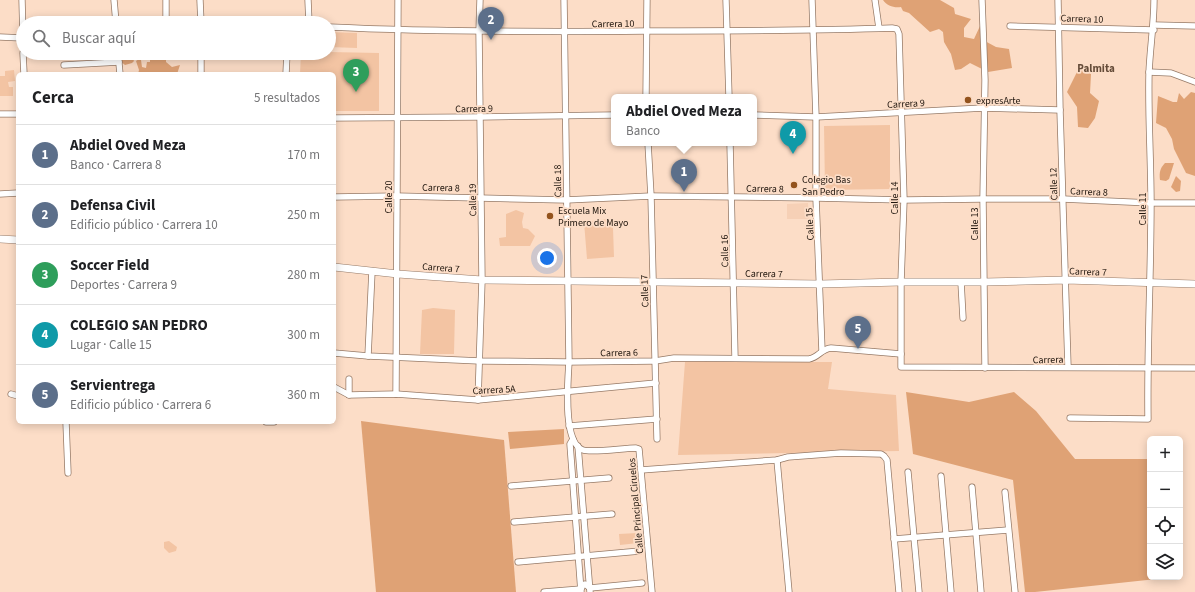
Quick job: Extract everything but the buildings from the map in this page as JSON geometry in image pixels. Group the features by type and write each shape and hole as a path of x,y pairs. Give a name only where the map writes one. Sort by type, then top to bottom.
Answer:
{"street":[{"path":"22,0 22,16"},
{"path":"114,0 115,16"},
{"path":"166,0 166,16"},
{"path":"200,0 201,16"},
{"path":"308,0 309,16"},
{"name":"Calle 20","path":"396,394 398,274 396,196 398,0"},
{"name":"Calle 19","path":"478,400 482,280 479,32 480,0"},
{"name":"Calle 18","path":"564,0 568,362"},
{"path":"646,94 647,0"},
{"path":"726,0 729,94"},
{"name":"Calle 15","path":"812,0 816,117 816,198 822,351"},
{"path":"875,0 878,28"},
{"name":"Calle 12","path":"1058,0 1068,367"},
{"name":"Calle 11","path":"1070,418 1148,419 1147,369 1152,203 1149,72 1154,27 1154,0"},
{"name":"Calle 13","path":"982,2 985,80 983,108 985,368"},
{"name":"Carrera 10","path":"1010,26 1195,26"},
{"name":"Carrera 10","path":"336,27 479,32 897,29"},
{"name":"Calle 14","path":"897,29 899,34 904,200 901,282 901,367"},
{"path":"0,37 16,37"},
{"path":"23,60 24,72"},
{"path":"201,60 201,72"},
{"path":"286,72 287,60"},
{"path":"64,66 119,62 120,72"},
{"path":"1149,72 1171,73 1195,82"},
{"name":"Carrera 9","path":"757,115 816,117 983,108 1060,110"},
{"path":"0,114 16,114"},
{"name":"Carrera 9","path":"336,118 611,115"},
{"name":"Calle 17","path":"648,146 651,196 657,439"},
{"name":"Calle 16","path":"730,146 735,358"},
{"path":"0,194 16,193"},
{"name":"Carrera 8","path":"336,197 481,197 566,200 651,196 904,200 983,198 1195,203"},
{"path":"0,239 16,240"},
{"name":"Carrera 7","path":"336,266 398,274 482,280 820,284 1066,280 1195,284"},
{"path":"368,356 372,271"},
{"path":"961,282 963,318"},
{"name":"Carrera 6","path":"336,353 480,361 568,362 655,361 674,358 809,359 818,356 822,351 831,348 901,354"},
{"path":"568,362 567,392 569,426 573,439 578,446 589,591"},
{"name":"Carrera","path":"901,367 1195,368"},
{"path":"350,379 350,395"},
{"name":"Carrera 5A","path":"336,388 350,395 396,394 478,400 656,383"},
{"path":"11,394 16,395"},
{"path":"569,426 657,419"},
{"path":"66,424 68,473"},
{"path":"573,439 570,444 582,591"},
{"name":"Calle Principal Ciruelos","path":"578,446 588,451 639,449 652,592"},
{"path":"641,470 777,460 788,457 841,453 881,454 886,460 899,592"},
{"path":"571,455 578,454"},
{"path":"777,460 789,592"},
{"path":"908,472 919,592"},
{"path":"940,476 951,592"},
{"path":"511,486 609,478"},
{"path":"972,487 981,592"},
{"path":"1005,492 1014,592"},
{"path":"514,522 612,514"},
{"path":"894,539 1008,530"},
{"path":"518,562 587,557 640,551"},
{"path":"589,591 642,583"},
{"path":"582,591 585,584 589,591"},
{"path":"544,592 582,591"}],"shaded area":[{"path":"883,0 940,0 954,8 955,14 971,19 964,28 964,37 974,39 980,26 983,40 996,47 1009,49 1012,68 988,72 970,63 961,69 955,70 951,54 944,42 943,32 939,29 930,32 909,13 903,11 901,7 891,6"},
{"path":"336,32 357,33 357,48 336,47"},
{"path":"336,52 379,53 379,111 336,111 336,72 300,72 301,60 336,60"},
{"path":"134,60 134,61 125,65 120,61"},
{"path":"141,60 142,67 146,68 147,62 150,62 150,60 166,60 166,62 172,67 180,65 178,72 138,72 136,61"},
{"path":"1080,66 1091,74 1090,93 1099,101 1095,118 1088,128 1078,127 1077,107 1067,92"},
{"path":"14,70 15,81 8,82 9,87 13,87 13,96 0,96 0,76 5,76 5,71"},
{"path":"1191,92 1195,93 1195,176 1186,173 1174,149 1172,139 1166,128 1156,123 1158,96 1173,102 1177,102 1179,93 1184,99"},
{"path":"890,125 890,189 825,190 824,126"},
{"path":"1165,163 1174,163 1169,179 1166,181 1160,180 1161,169"},
{"path":"1176,176 1181,181 1180,191 1176,192 1171,187"},
{"path":"808,203 809,219 787,219 787,204"},
{"path":"516,210 524,213 522,222 523,228 528,229 535,236 530,246 500,246 499,238 506,237 506,214"},
{"path":"608,219 613,228 614,257 587,259 584,222"},
{"path":"433,308 455,310 454,354 420,354 422,310"},
{"path":"685,362 832,362 828,389 896,395 899,451 678,455"},
{"path":"906,392 969,402 1014,392 1036,411 1075,459 1147,459 1147,580 1025,592 1013,480 913,454"},
{"path":"361,421 504,440 516,592 376,592"},
{"path":"564,429 564,444 510,449 508,432"},
{"path":"637,533 638,543 620,545 619,534"},
{"path":"169,541 177,547 176,551 169,553 164,548 164,542"}],"place":[{"name":"Defensa Civil","path":"491,40"},
{"name":"Soccer Field","path":"356,92"},
{"name":"expresArte","path":"968,100"},
{"name":"COLEGIO SAN PEDRO","path":"793,154"},
{"name":"Colegio Bas San Pedro","path":"794,185"},
{"name":"Abdiel Oved Meza","path":"684,192"},
{"name":"Escuela Mix Primero de Mayo","path":"550,216"},
{"name":"Servientrega","path":"858,349"}],"district":[{"name":"Palmita","path":"1096,68"}]}
